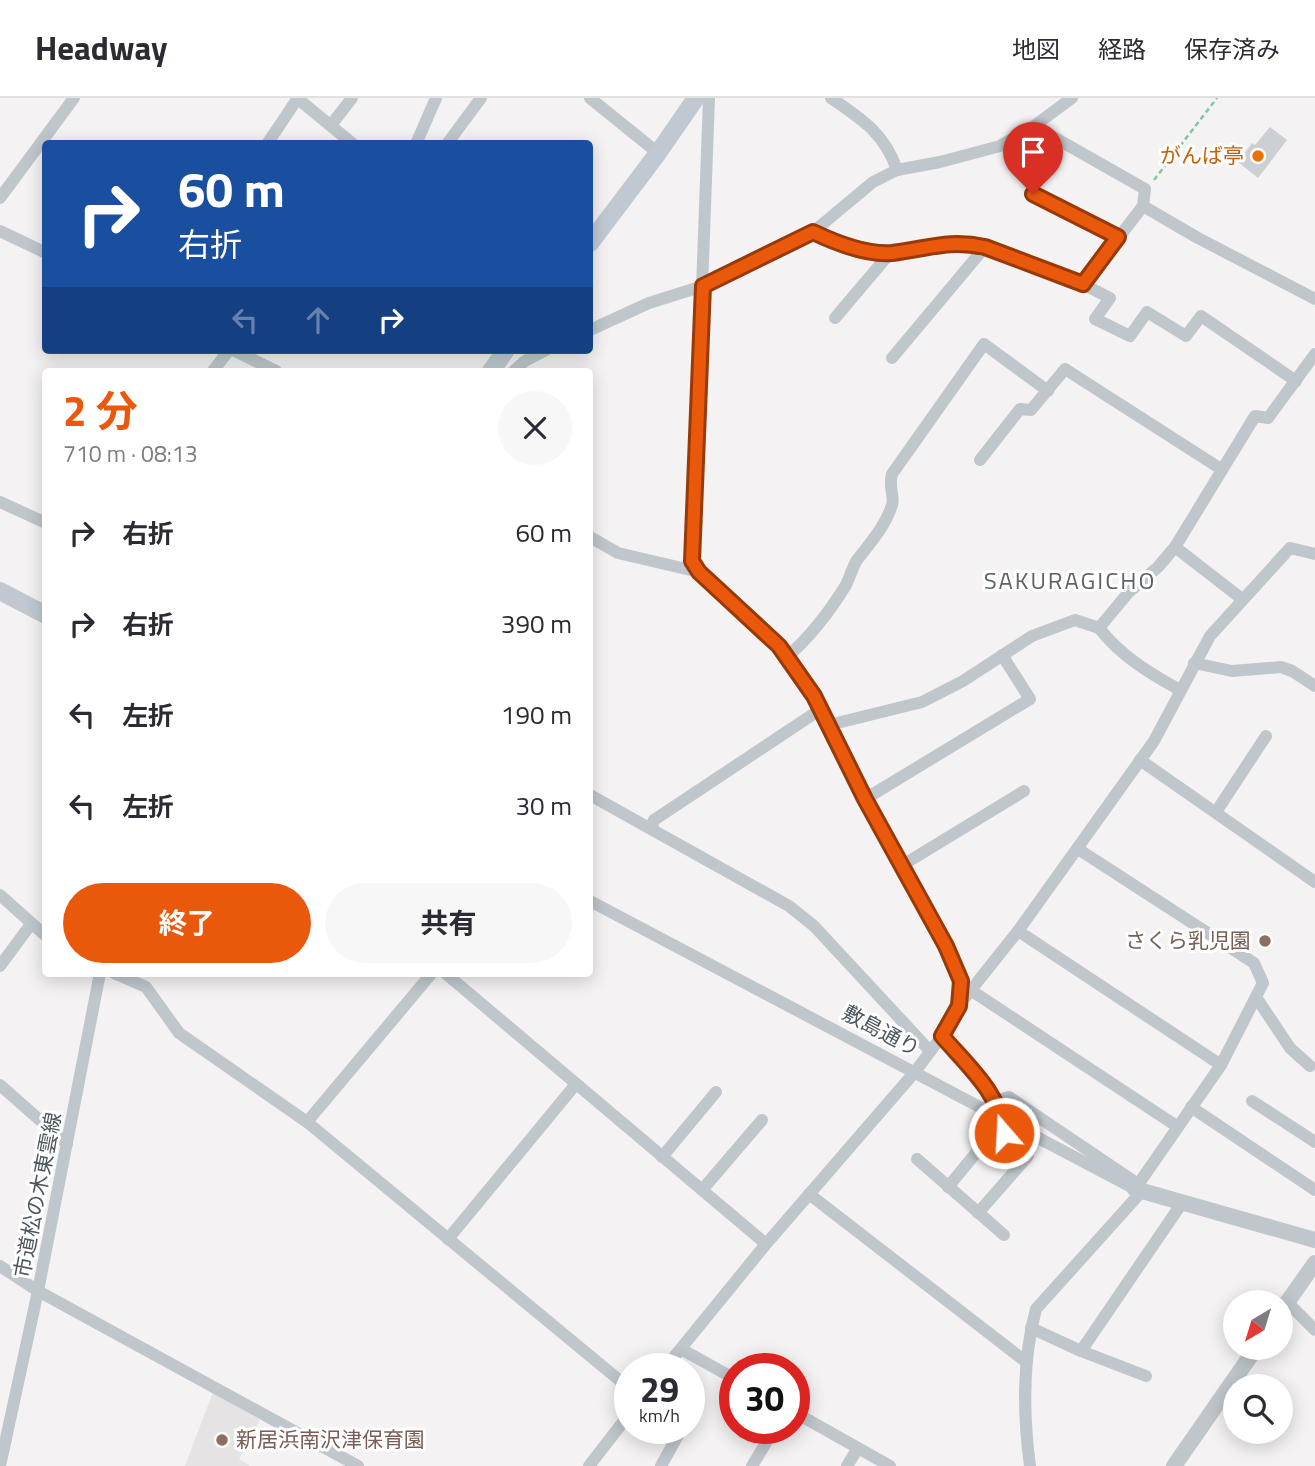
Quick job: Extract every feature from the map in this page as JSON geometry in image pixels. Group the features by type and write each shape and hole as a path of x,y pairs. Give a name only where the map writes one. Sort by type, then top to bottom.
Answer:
{"main road":[{"path":"593,239 696,98"},
{"path":"0,591 42,613"}],"street":[{"path":"43,140 74,98"},
{"path":"331,125 352,98"},
{"path":"418,140 436,98"},
{"path":"450,140 481,98"},
{"path":"590,98 658,153"},
{"path":"709,98 692,561 699,572 779,646 821,709 865,799 946,946 961,981 959,1006"},
{"path":"831,98 870,128 890,150 897,170"},
{"path":"270,140 300,99 348,140"},
{"path":"593,329 649,303 703,286 813,232 873,182 897,170 1000,146 1034,126 1067,99"},
{"path":"1034,126 1146,191 1143,206 1083,284"},
{"path":"0,198 42,141"},
{"path":"1033,194 1118,237"},
{"path":"1143,206 1315,299"},
{"path":"0,231 42,251"},
{"path":"813,232 832,242 862,250 890,253 935,244 968,243 985,247 1083,284 1110,298 1095,320 1130,336 1147,312 1186,336 1201,316 1296,382"},
{"path":"892,358 985,247"},
{"path":"835,318 890,253"},
{"path":"787,657 817,626 847,583 856,563 877,537 892,507 893,498 888,486 892,474 984,344 1048,391"},
{"path":"216,368 228,354"},
{"path":"240,354 270,368"},
{"path":"517,368 525,360 538,354"},
{"path":"1099,628 1128,593 1175,548 1255,416 1268,418 1315,354"},
{"path":"980,460 1020,409 1031,410 1065,369 1221,469"},
{"path":"0,502 42,521"},
{"path":"593,539 618,554 699,572"},
{"path":"1175,548 1242,598"},
{"path":"678,1353 766,1244 914,1073 942,1036 959,1006 1018,931 1154,741 1210,636 1290,548 1315,554"},
{"path":"829,726 922,702 963,681 1032,636 1075,620 1099,628 1113,646 1131,660 1180,690"},
{"path":"865,799 1030,699 1002,655"},
{"path":"1194,663 1232,671 1281,667 1315,686"},
{"path":"651,828 654,820 821,709"},
{"path":"1216,812 1266,736"},
{"path":"1140,760 1315,882"},
{"path":"901,866 1024,791"},
{"path":"593,797 789,906 821,933 930,1051"},
{"path":"1030,1466 1024,1382 1036,1309 1139,1188 1191,1107 1222,1065 1264,983 1255,963 1078,849"},
{"path":"0,895 42,933"},
{"name":"敷島通り","path":"593,903 1003,1120 1139,1188 1182,1203 1315,1240"},
{"path":"0,966 31,923"},
{"path":"1018,931 1222,1065"},
{"name":"市道松の木東雲線","path":"0,1466 38,1291 99,977"},
{"path":"123,977 146,987 179,1033 307,1122 614,1376"},
{"path":"307,1122 429,977"},
{"path":"450,977 766,1244"},
{"path":"972,991 1178,1127"},
{"path":"1256,997 1290,1048 1311,1066"},
{"path":"942,1036 986,1087 1003,1120 1004,1133 1028,1156 978,1213"},
{"path":"448,1239 576,1084"},
{"path":"0,1086 67,1144"},
{"path":"663,1157 716,1092"},
{"path":"993,1102 1009,1097 1139,1188"},
{"path":"1252,1101 1315,1142"},
{"path":"1191,1107 1315,1190"},
{"path":"702,1190 762,1120"},
{"path":"948,1187 1003,1120"},
{"path":"916,1159 1004,1235"},
{"path":"810,1194 1026,1361"},
{"path":"1082,1351 1182,1203"},
{"path":"1293,1294 1315,1263"},
{"path":"0,1266 38,1291 358,1466"},
{"path":"1293,1314 1315,1330"},
{"path":"1031,1328 1146,1376"},
{"path":"681,1349 719,1370"},
{"path":"1174,1466 1248,1360"},
{"path":"810,1421 890,1466"},
{"path":"595,1464 614,1436"},
{"path":"661,1466 673,1444"},
{"path":"752,1466 765,1444"},
{"path":"848,1466 858,1448"}],"path":[{"path":"1146,191 1217,98"}],"shaded area":[{"name":"新居浜南沢津保育園","path":"213,1392 260,1420 239,1459 250,1466 185,1466"}],"building":[{"name":"がんば亭","path":"1270,127 1287,140 1258,178 1238,162 1252,143 1255,145"}],"place":[{"name":"がんば亭","path":"1258,156"},
{"name":"さくら乳児園","path":"1265,941"},
{"name":"新居浜南沢津保育園","path":"222,1440"}],"district":[{"name":"SAKURAGICHO","path":"1070,581"}],"route":[{"path":"1004,1133 1003,1120 986,1087 942,1036 959,1006 961,981 946,946 865,799 814,696 779,646 699,572 692,561 703,286 813,232 832,242 862,250 890,253 935,244 968,243 1083,284 1118,237 1033,194"}]}
